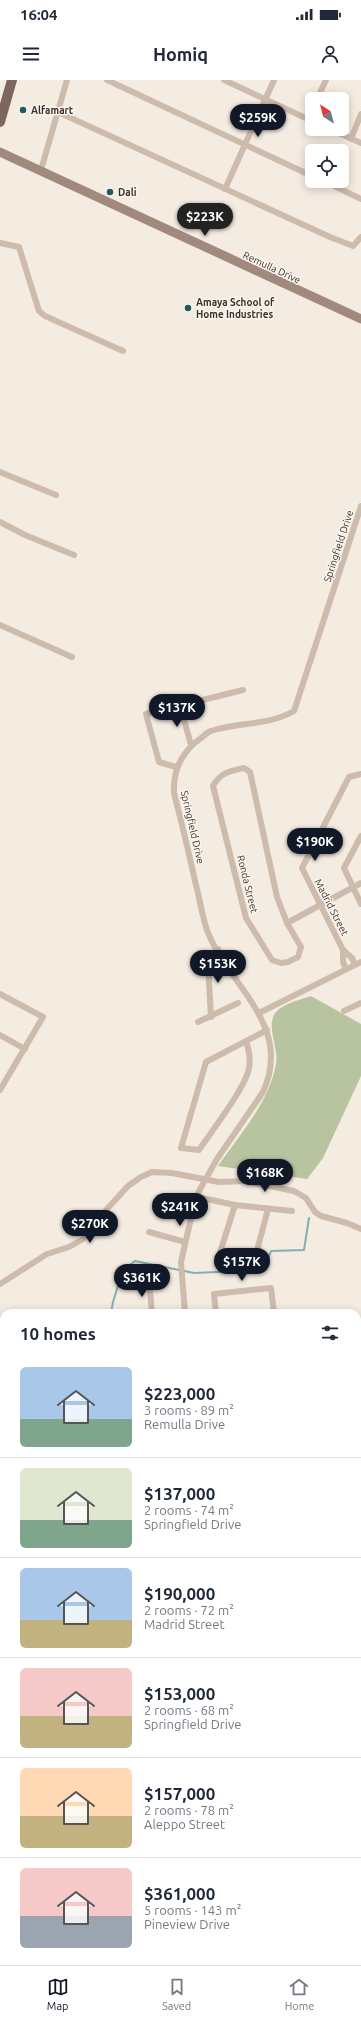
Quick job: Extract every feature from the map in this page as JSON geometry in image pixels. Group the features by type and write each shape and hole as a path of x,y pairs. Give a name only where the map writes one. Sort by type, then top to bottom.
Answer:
{"main road":[{"path":"0,122 12,80"},
{"name":"Remulla Drive","path":"0,152 361,320"}],"street":[{"path":"41,170 67,80"},
{"path":"107,80 305,173"},
{"path":"224,80 305,118"},
{"path":"225,189 274,80"},
{"path":"320,92 326,80"},
{"path":"58,112 330,237 353,246 361,237"},
{"path":"351,139 361,114"},
{"path":"345,136 361,143"},
{"path":"338,188 361,199"},
{"path":"0,243 19,247 39,311 45,316 123,351"},
{"path":"0,472 56,495"},
{"name":"Springfield Drive","path":"185,1309 181,1262 197,1197 216,1159 267,1082 271,1056 267,1030 259,1013 207,930 174,793 176,767 191,745 210,732 283,718 294,711 361,506"},
{"path":"0,522 25,535 74,555"},
{"path":"0,625 72,657"},
{"path":"176,767 159,762 146,714 243,690"},
{"path":"180,705 191,745"},
{"name":"Ronda Street","path":"244,768 250,772 276,897 287,923 302,947 298,957 288,962 281,963 272,960 246,918 213,786 218,778 226,771 244,768"},
{"name":"Madrid Street","path":"358,963 343,950 302,868 349,777 361,774"},
{"path":"361,836 344,868 361,904"},
{"path":"287,923 361,883"},
{"path":"210,1017 208,965 218,949"},
{"name":"Madrid Street","path":"343,950 343,962 346,969"},
{"path":"259,1013 358,963"},
{"path":"0,994 43,1017 0,1090"},
{"path":"198,1022 238,1003"},
{"path":"344,1011 361,1003"},
{"path":"246,1041 250,1058 249,1069 244,1083 199,1150 181,1148 206,1062 246,1041 267,1030"},
{"path":"0,1035 25,1049"},
{"path":"0,1284 47,1254 69,1247 83,1239 114,1200 128,1186 141,1177 152,1172 172,1173 219,1182 245,1181 294,1191 306,1198 315,1212 321,1216 340,1220 361,1229"},
{"path":"159,1197 194,1206"},
{"path":"197,1197 235,1205 292,1211"},
{"path":"218,1259 235,1205"},
{"path":"255,1258 268,1209"},
{"path":"149,1232 185,1242"},
{"path":"149,1281 152,1309"},
{"path":"216,1309 214,1294 271,1288 274,1309"},
{"path":"361,1630 361,1716"}],"green space":[{"path":"311,996 361,1024 361,1076 323,1158 307,1179 218,1166 253,1118 267,1092 276,1064 276,1052 272,1033 272,1021 274,1015 285,1005"}],"waterway":[{"path":"112,1309 123,1270 135,1261 194,1273 264,1270 271,1251 304,1250 309,1218"}],"place":[{"name":"Alfamart","path":"23,110"},
{"name":"Dali","path":"110,192"},
{"name":"Amaya School of Home Industries","path":"188,308"}]}
